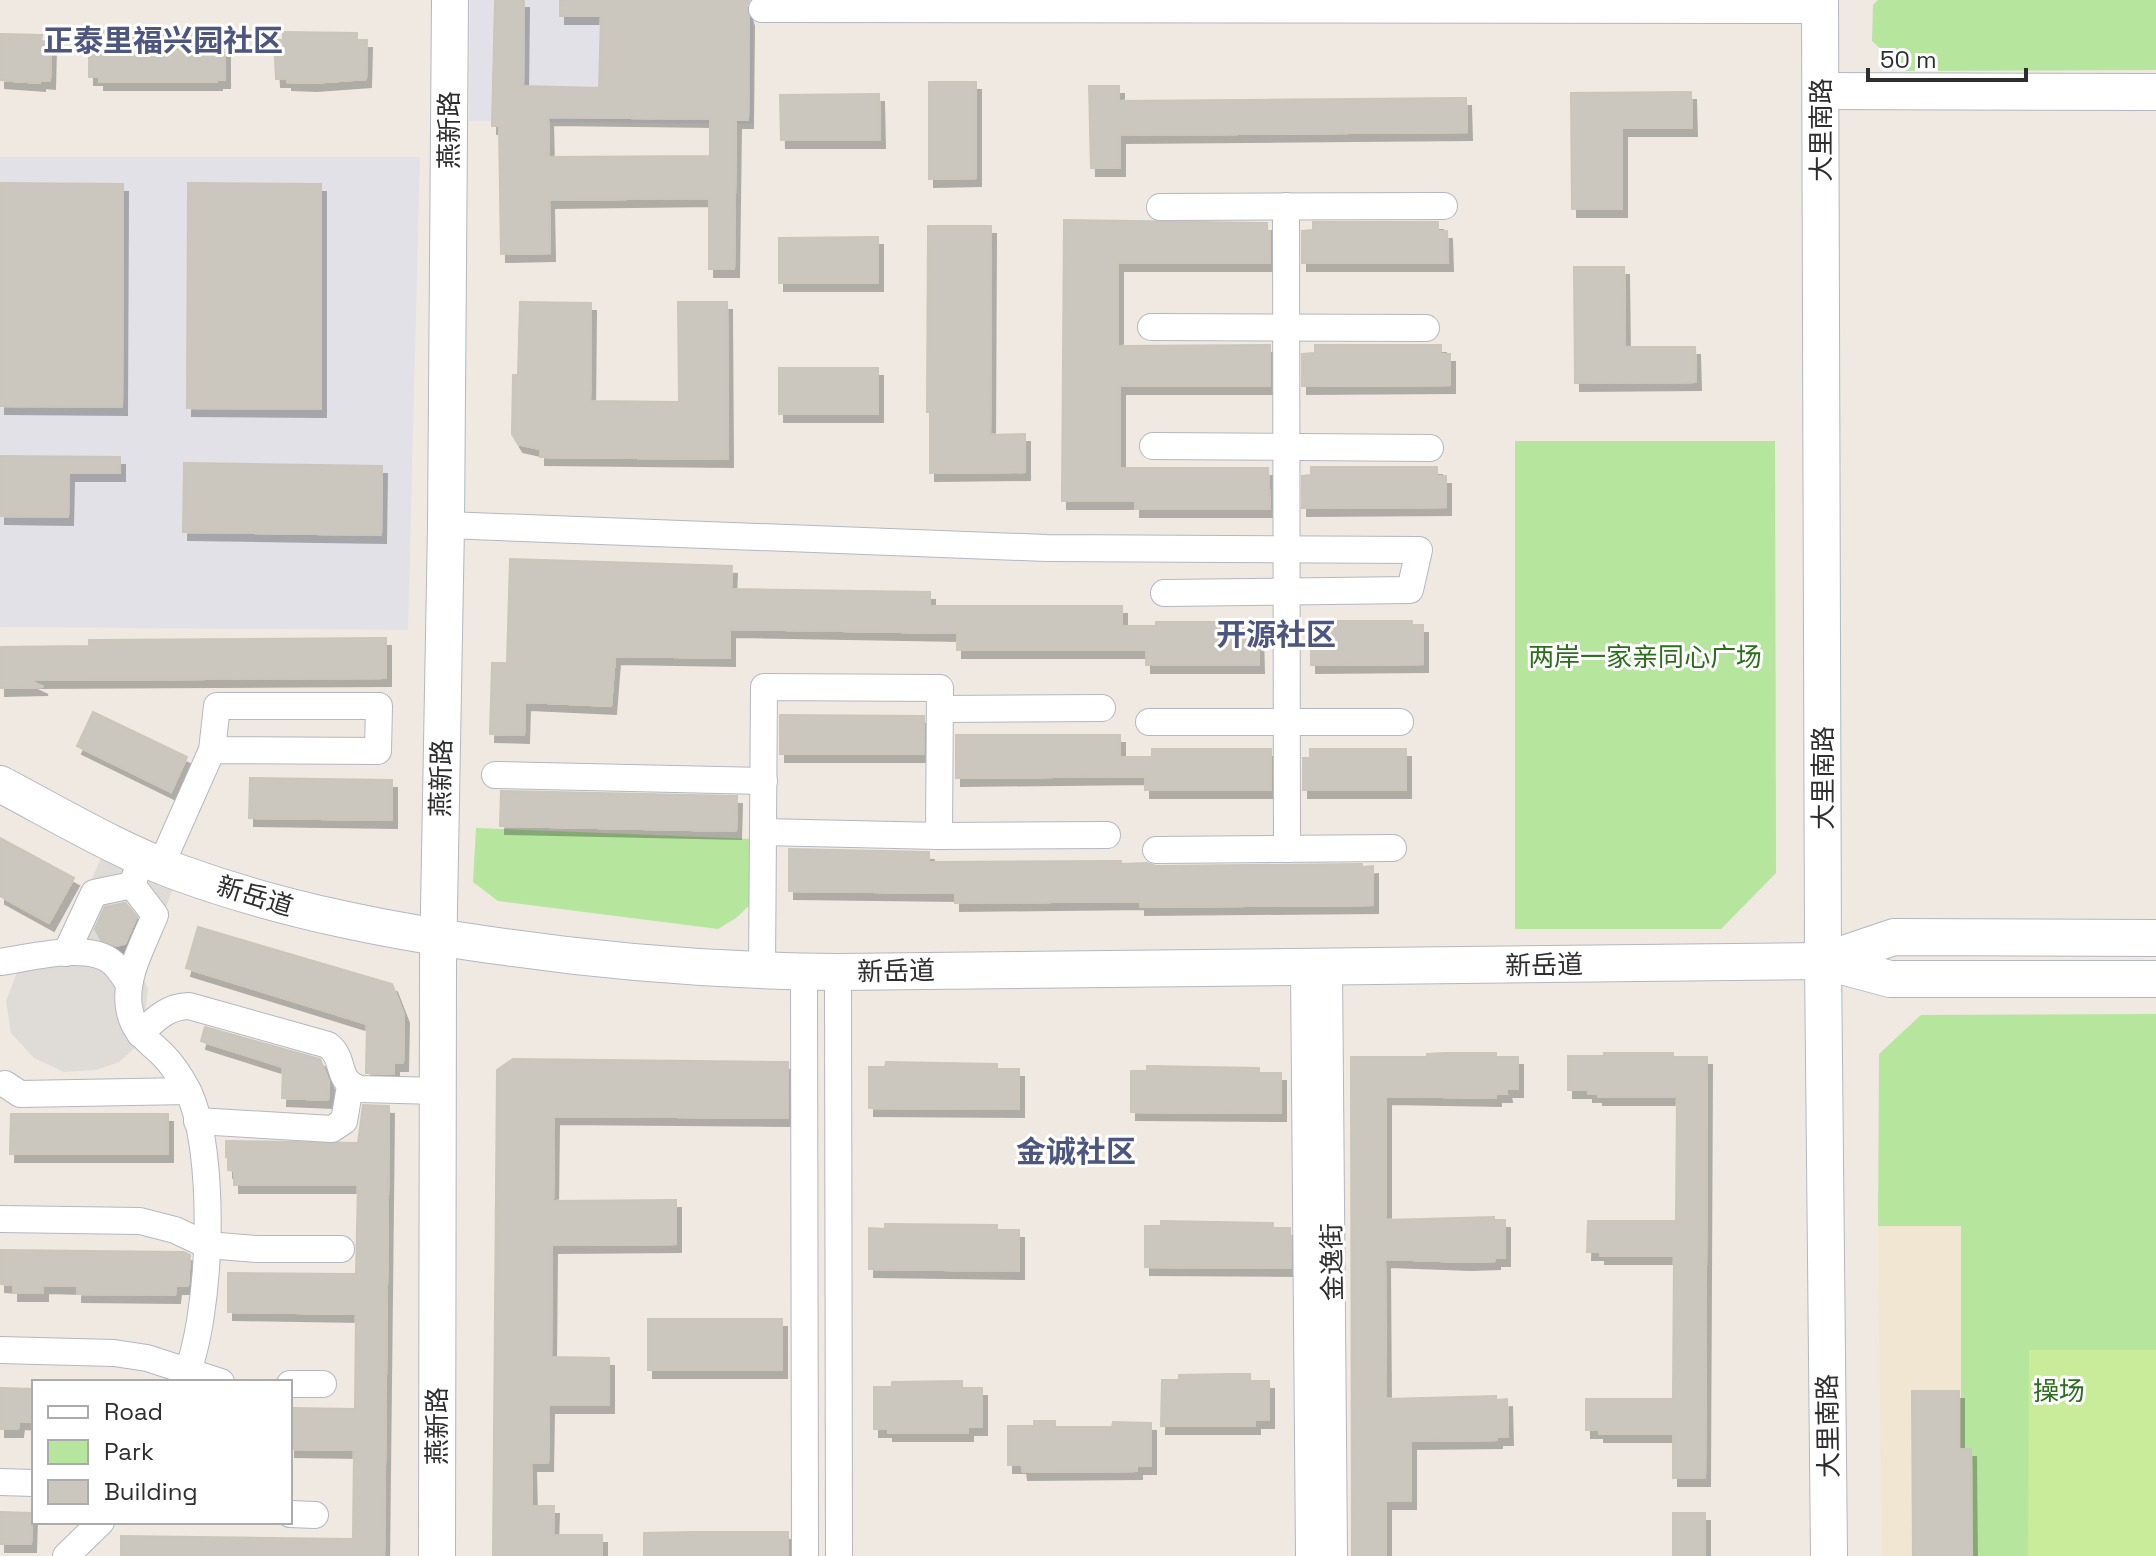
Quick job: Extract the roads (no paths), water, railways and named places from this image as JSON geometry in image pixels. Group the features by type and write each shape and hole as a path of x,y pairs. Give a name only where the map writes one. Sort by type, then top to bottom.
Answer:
{"street":[{"name":"燕新路","path":"437,1556 438,939 446,525 450,0"},
{"path":"762,9 1820,5"},
{"name":"大里南路","path":"1820,5 1823,961 1829,1556"},
{"path":"1821,91 2156,92"},
{"path":"1286,206 1287,849"},
{"path":"1160,207 1444,206"},
{"path":"1151,327 1426,328"},
{"path":"1153,446 1430,448"},
{"path":"446,525 1046,548 1419,550 1410,590 1164,593"},
{"path":"762,971 764,687 940,688 939,836"},
{"path":"66,953 94,893 145,869 212,750 217,706 379,706 378,751 212,750"},
{"path":"940,709 1102,708"},
{"path":"1149,722 1400,722"},
{"path":"495,775 764,781"},
{"name":"新岳道","path":"0,784 145,869 293,908 438,939 581,958 680,967 821,972 1823,961 1890,979 2156,979"},
{"path":"763,832 939,836 1107,835"},
{"path":"1156,850 1393,848"},
{"path":"145,869 155,915 129,984 128,1006 134,1029 166,1057 188,1091 204,1162 207,1245 204,1295 198,1339 186,1377"},
{"name":"新岳道","path":"1823,961 1894,937 2156,938"},
{"path":"0,962 91,952 113,962 129,984"},
{"path":"1309,1556 1317,967"},
{"name":"金逸街","path":"1317,967 1334,1556"},
{"path":"805,1556 821,972"},
{"path":"821,972 839,1556"},
{"path":"140,1034 158,1017 178,1006 189,1006 328,1045 334,1050 343,1079 350,1086 360,1089 438,1091"},
{"path":"2,1080 20,1094 188,1091"},
{"path":"197,1121 332,1129 344,1121 350,1086"},
{"path":"0,1219 140,1221 175,1230 207,1245 257,1249 341,1249"},
{"path":"0,1350 114,1353 147,1358 186,1377 207,1380"},
{"path":"292,1384 323,1384"},
{"path":"0,1482 32,1483"},
{"path":"67,1556 97,1524"}],"district":[{"name":"正泰里福兴园社区","path":"163,41"},
{"name":"开源社区","path":"1276,635"},
{"name":"金诚社区","path":"1076,1152"}],"park label":[{"name":"两岸一家亲同心广场","path":"1645,657"},
{"name":"操场","path":"2059,1391"}]}
